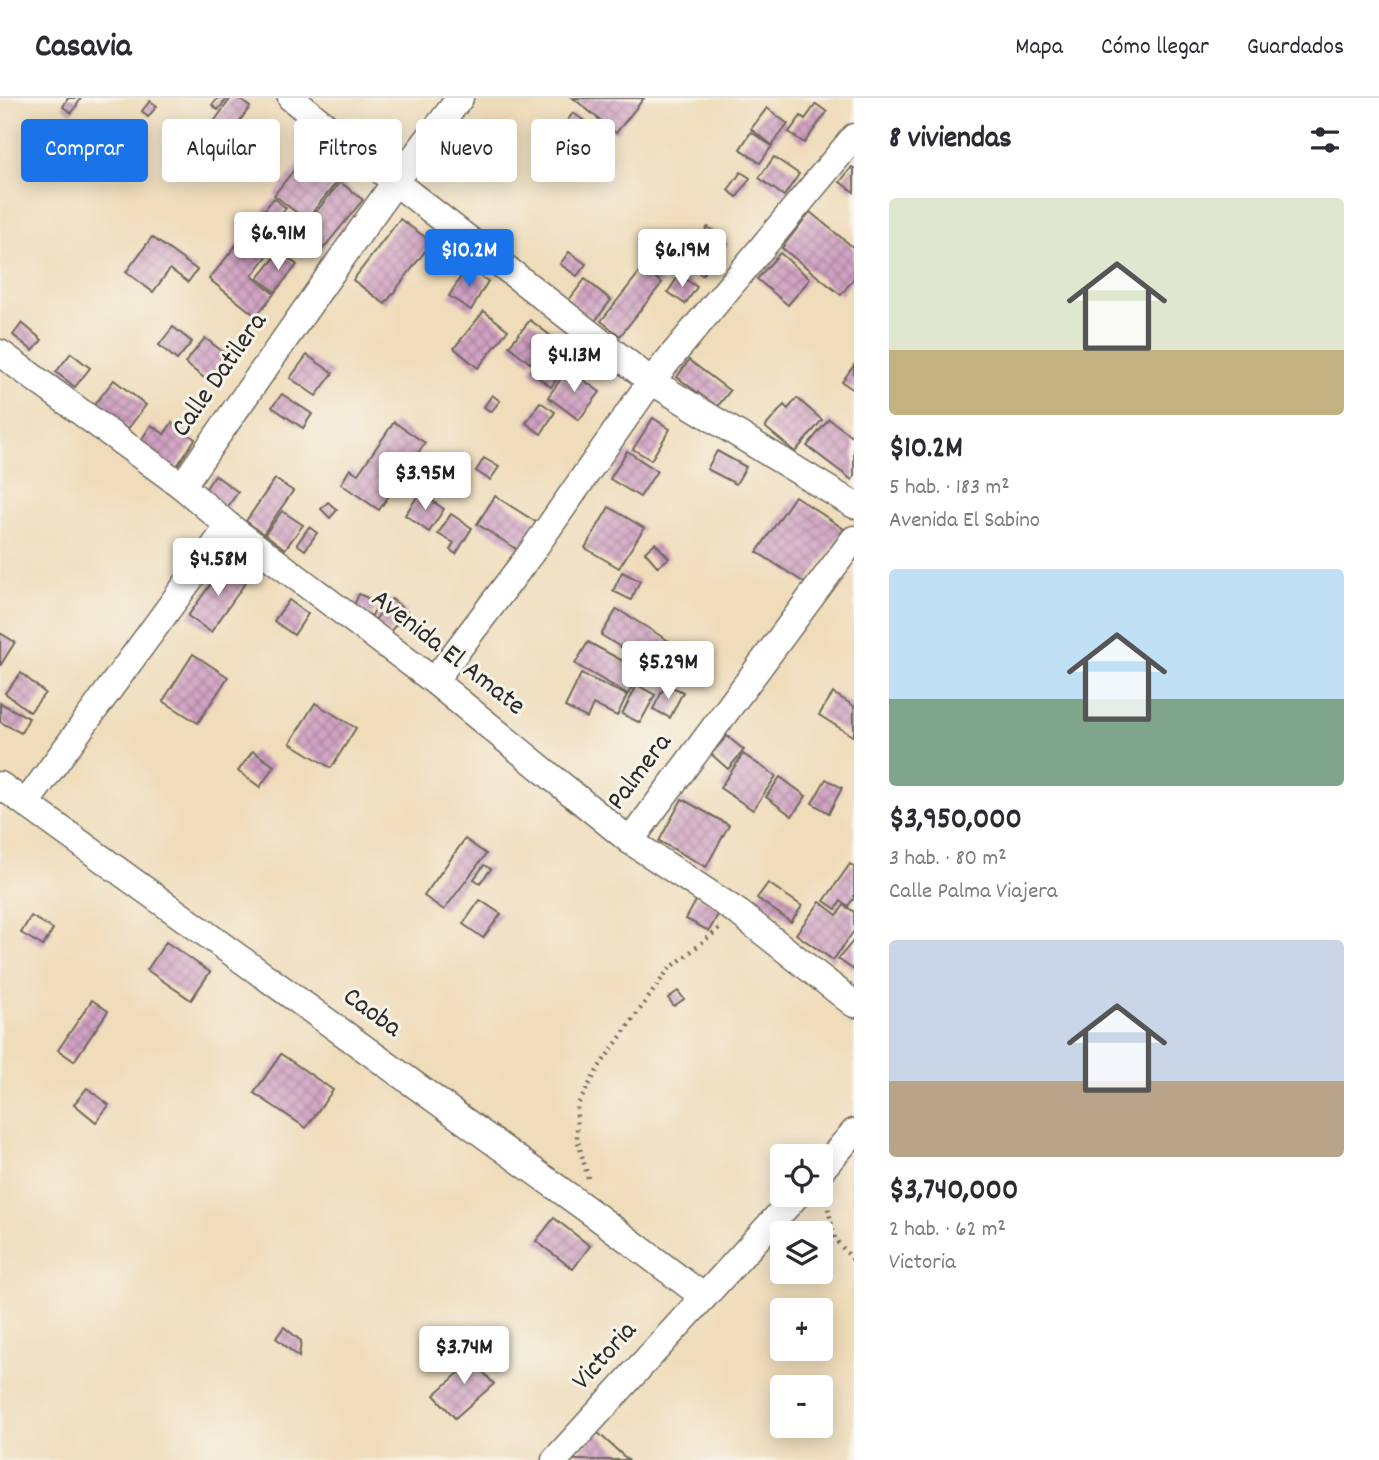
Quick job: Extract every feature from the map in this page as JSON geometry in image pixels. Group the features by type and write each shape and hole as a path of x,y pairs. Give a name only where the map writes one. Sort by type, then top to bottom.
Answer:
{"street":[{"path":"291,98 317,119"},
{"name":"Calle Datilera","path":"402,173 460,98"},
{"path":"434,681 528,557 651,381 854,138"},
{"path":"395,182 651,381 854,505"},
{"name":"Calle Datilera","path":"182,486 395,182"},
{"name":"Avenida El Amate","path":"0,353 182,486 229,526 434,681 630,841 739,913 854,1004"},
{"path":"26,803 229,526"},
{"name":"Palmera","path":"630,841 854,539"},
{"name":"Caoba","path":"0,785 599,1218 704,1297"},
{"path":"833,1164 854,1132"},
{"name":"Victoria","path":"555,1460 786,1207"}],"path":[{"path":"599,1218 577,1138 577,1106 599,1067 668,970 739,913"},
{"path":"828,1207 835,1239 854,1261"}],"building":[{"path":"68,98 81,98 72,113 63,107"},
{"path":"218,98 228,98 218,110 212,105"},
{"path":"231,98 238,98 250,107 241,119 216,119"},
{"path":"573,98 644,98 616,133 615,119 599,119"},
{"path":"150,101 157,106 148,117 142,111"},
{"path":"816,104 827,112 804,143 789,132 801,116 805,119"},
{"path":"767,108 788,124 772,145 751,129"},
{"path":"573,113 582,119 569,119"},
{"path":"751,132 772,146 760,163 740,149"},
{"path":"774,157 799,174 784,196 759,178"},
{"path":"852,167 854,168 854,192 840,182"},
{"path":"294,170 294,182 337,182 306,220 274,195"},
{"path":"741,172 750,178 737,197 728,190"},
{"path":"340,182 363,200 322,250 299,233"},
{"path":"274,198 286,208 275,221 284,228 272,243 251,226"},
{"path":"810,212 854,248 854,278 841,295 782,248"},
{"path":"400,219 432,242 385,304 353,280"},
{"path":"708,227 728,244 702,275 681,258"},
{"path":"250,228 274,247 252,276 274,294 256,316 209,279"},
{"path":"152,237 197,270 188,282 170,269 153,292 126,272"},
{"path":"280,251 297,265 275,292 258,278"},
{"path":"569,252 586,264 577,276 560,264"},
{"path":"780,253 810,279 788,305 757,279"},
{"path":"466,268 488,281 471,310 449,296"},
{"path":"643,268 662,283 620,336 601,321"},
{"path":"679,275 697,287 685,304 668,292"},
{"path":"585,279 611,300 595,321 569,300"},
{"path":"484,311 508,330 478,368 454,348"},
{"path":"530,320 551,336 530,363 509,346"},
{"path":"22,323 42,340 33,351 13,335"},
{"path":"173,327 192,342 177,360 159,345"},
{"path":"205,338 227,355 207,380 185,363"},
{"path":"553,341 573,356 551,387 530,371"},
{"path":"71,353 90,368 75,387 56,372"},
{"path":"307,355 333,373 316,396 290,378"},
{"path":"689,360 730,391 717,407 677,377"},
{"path":"854,365 854,390 842,382"},
{"path":"568,369 600,392 579,420 548,397"},
{"path":"114,380 146,405 124,434 91,409"},
{"path":"282,394 312,414 303,428 272,407"},
{"path":"492,395 500,401 491,412 484,407"},
{"path":"797,398 822,420 795,452 765,427 784,405 788,409"},
{"path":"540,402 555,412 541,434 526,423"},
{"path":"653,418 670,429 651,460 633,449"},
{"path":"829,419 854,438 852,480 807,446"},
{"path":"394,422 425,443 379,510 341,484 350,469 358,474"},
{"path":"172,423 195,439 175,469 138,445 151,425 164,434"},
{"path":"627,451 657,471 640,497 610,479"},
{"path":"717,451 746,467 736,484 707,469"},
{"path":"484,458 499,467 490,480 476,471"},
{"path":"215,475 238,492 227,508 204,491"},
{"path":"275,479 293,491 263,534 246,521"},
{"path":"420,493 444,509 429,532 405,515"},
{"path":"495,496 539,524 521,552 477,524"},
{"path":"795,496 844,529 806,584 757,552"},
{"path":"328,502 337,510 330,518 321,509"},
{"path":"609,507 644,528 619,568 585,548"},
{"path":"282,511 303,525 285,549 265,534"},
{"path":"451,514 472,528 456,554 450,550 454,543 438,534"},
{"path":"309,527 317,533 305,550 297,544"},
{"path":"655,543 669,558 658,567 645,552"},
{"path":"225,564 248,579 211,632 188,616"},
{"path":"622,572 640,581 631,600 613,591"},
{"path":"359,594 378,603 372,616 353,607"},
{"path":"392,599 407,612 388,634 373,622"},
{"path":"289,600 308,614 294,635 274,621"},
{"path":"617,609 677,646 661,672 601,635"},
{"path":"0,633 15,642 0,666"},
{"path":"588,642 641,671 628,694 575,664"},
{"path":"193,654 228,677 198,723 163,701"},
{"path":"21,673 45,693 30,712 5,693"},
{"path":"581,674 627,695 617,716 593,704 587,718 565,707"},
{"path":"666,684 683,692 670,718 653,709"},
{"path":"637,685 655,695 640,723 622,714"},
{"path":"833,693 854,706 854,737 819,715"},
{"path":"0,703 29,718 21,733 0,722"},
{"path":"315,703 356,728 331,768 290,743"},
{"path":"727,736 744,750 728,769 711,754"},
{"path":"253,751 274,766 260,787 238,771"},
{"path":"743,754 776,776 753,810 720,788"},
{"path":"780,777 806,796 792,816 766,797"},
{"path":"826,779 842,788 829,813 812,803"},
{"path":"682,799 729,825 706,867 659,841"},
{"path":"465,839 486,854 444,910 424,896"},
{"path":"850,864 854,867 854,898 848,906 841,901 836,909 824,901"},
{"path":"484,865 491,869 480,883 474,879"},
{"path":"768,883 802,906 791,922 757,898"},
{"path":"698,897 721,909 709,931 686,919"},
{"path":"480,900 501,914 483,938 463,924"},
{"path":"820,902 837,915 844,905 854,912 854,931 833,960 796,934"},
{"path":"31,916 53,929 43,946 21,933"},
{"path":"854,940 854,970 838,959"},
{"path":"166,942 210,972 191,1000 147,970"},
{"path":"678,991 684,999 674,1006 668,998"},
{"path":"92,1000 108,1011 74,1061 58,1050"},
{"path":"281,1054 333,1090 306,1128 254,1093"},
{"path":"87,1088 109,1105 96,1122 74,1104"},
{"path":"554,1218 590,1246 573,1269 536,1241"},
{"path":"284,1327 301,1341 299,1357 276,1338"},
{"path":"465,1352 494,1384 455,1418 434,1395 460,1372 452,1363"},
{"path":"597,1432 628,1460 571,1460"}]}
